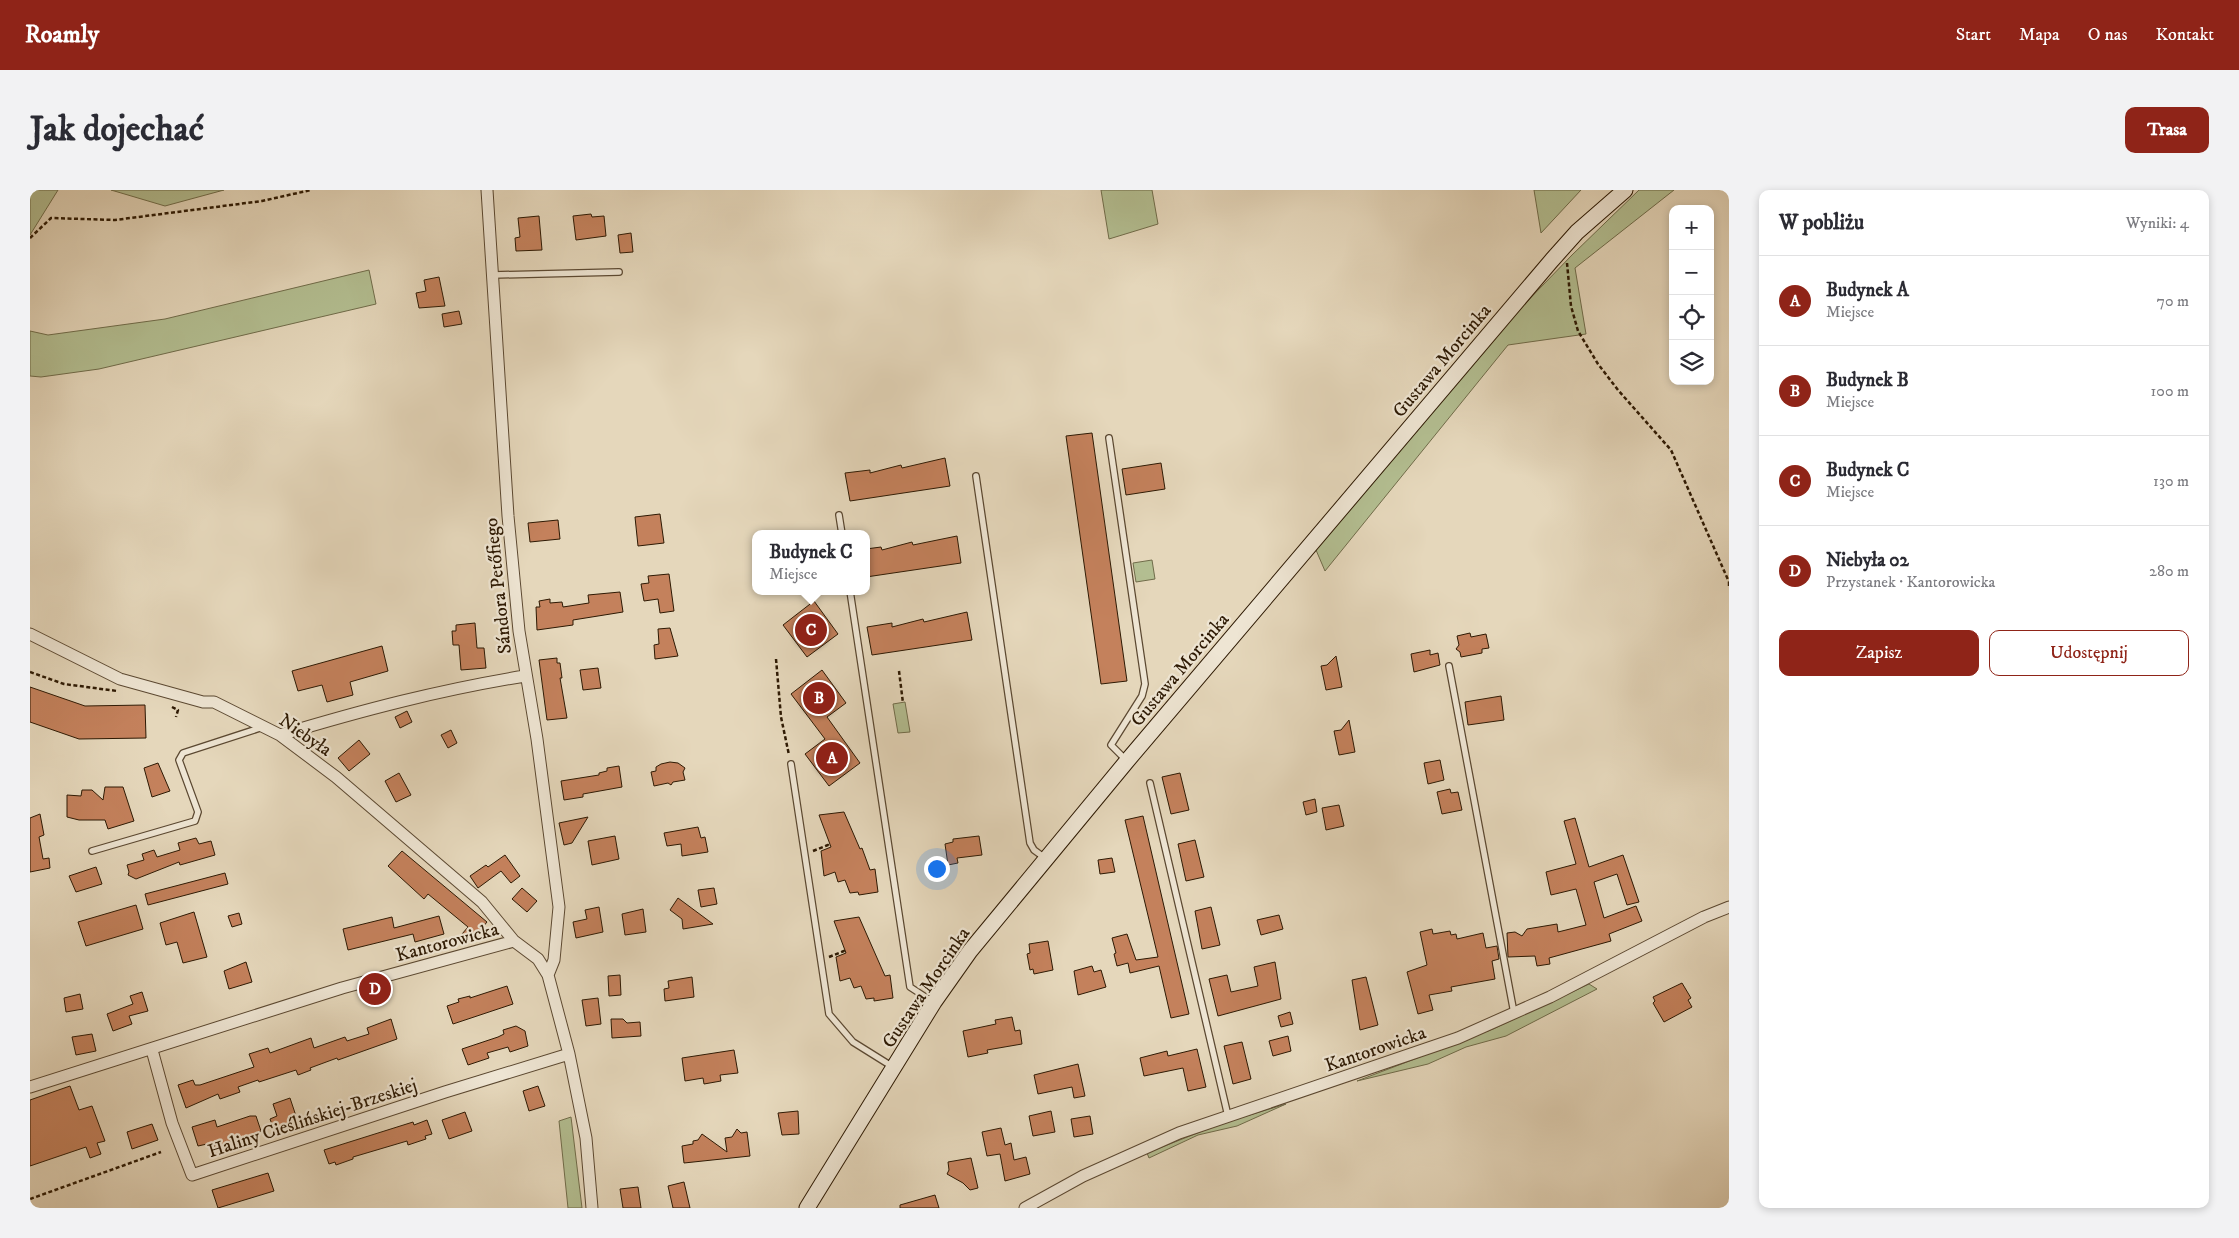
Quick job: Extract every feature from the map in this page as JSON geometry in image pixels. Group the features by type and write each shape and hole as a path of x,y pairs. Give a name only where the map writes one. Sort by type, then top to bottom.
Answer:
{"street":[{"name":"Sándora Petőfiego","path":"487,190 494,275 508,516 525,676 537,739 559,907 554,960 548,975"},
{"name":"Gustawa Morcinka","path":"807,1208 934,1002 970,951 1127,761 1568,242 1625,190"},
{"name":"Niebyła","path":"30,634 120,679 203,702 214,702 280,735 336,776 482,902 514,940"},
{"path":"280,735 404,698 459,686 525,676"},
{"name":"Kantorowicka","path":"1025,1208 1084,1176 1170,1137 1413,1055 1514,1013 1704,916 1729,907"},
{"name":"Kantorowicka","path":"30,1088 342,988 514,940 538,959 548,975 569,1054 586,1138 592,1208"},
{"name":"Haliny Cieślińskiej-Brzeskiej","path":"152,1050 172,1123 192,1175 445,1092 569,1054"}],"lane":[{"path":"494,275 620,272"},
{"path":"1109,438 1145,684 1142,696 1111,745 1127,761"},
{"path":"976,476 1030,843 1034,850 1046,858"},
{"path":"839,515 841,530"},
{"path":"851,595 910,987 934,1002"},
{"path":"1449,666 1514,1013"},
{"path":"92,851 195,821 198,812 179,760 180,756 183,753 265,726"},
{"path":"791,764 828,1014 853,1042 895,1068"},
{"path":"1150,783 1228,1116"}],"path":[{"path":"30,238 51,218 115,220 262,201 311,190"},
{"path":"1568,242 1567,274 1578,331 1598,364 1618,390 1670,450 1729,582 1729,588"},
{"path":"776,659 781,717 791,764"},
{"path":"898,671 903,703"},
{"path":"30,672 64,684 106,692 122,691"},
{"path":"169,706 178,710 176,717"},
{"path":"804,854 828,845 829,848"},
{"path":"820,961 844,952 845,954"},
{"path":"30,1199 161,1152"}],"green space":[{"path":"30,190 58,190 30,235"},
{"path":"111,190 224,190 165,206"},
{"path":"1101,190 1152,190 1158,224 1109,239"},
{"path":"1534,190 1581,190 1541,233"},
{"path":"1639,190 1674,190 1575,268 1586,334 1508,345 1325,571 1316,550 1515,314"},
{"path":"369,270 376,304 99,369 41,377 30,376 30,331 48,335 165,319"},
{"path":"1152,560 1155,579 1136,582 1133,563"},
{"path":"905,702 910,732 898,733 893,704"},
{"path":"1589,984 1597,989 1506,1036 1466,1047 1428,1064 1357,1081 1493,1029"},
{"path":"1286,1104 1237,1126 1198,1135 1149,1158 1147,1153 1220,1124"},
{"path":"571,1117 582,1208 568,1208 559,1121"}],"building":[{"path":"591,214 592,217 604,216 606,236 576,240 573,216"},
{"path":"539,216 542,250 516,251 515,238 520,237 518,218"},
{"path":"631,233 633,252 620,253 618,235"},
{"path":"439,277 445,306 419,308 416,293 426,291 424,280"},
{"path":"459,311 462,324 444,327 442,314"},
{"path":"1092,433 1127,681 1101,684 1066,436"},
{"path":"945,458 950,486 850,501 845,473 870,470 870,473 901,465 902,468"},
{"path":"1161,463 1165,489 1126,495 1122,469"},
{"path":"660,514 664,543 638,546 635,517"},
{"path":"558,520 560,539 530,542 528,523"},
{"path":"957,536 961,563 870,576 870,548 881,547 882,550 912,542 913,545"},
{"path":"669,574 674,611 660,613 658,599 644,601 641,584 649,583 648,576"},
{"path":"620,592 623,612 573,620 573,625 537,630 536,607 540,607 539,601 550,599 550,603 562,602 563,607 589,603 588,595"},
{"path":"814,601 838,634 807,657 783,625"},
{"path":"967,612 972,640 872,655 867,627 892,623 892,627 923,619 924,622"},
{"path":"475,623 477,648 484,648 486,668 461,670 459,645 453,645 452,631 456,631 456,625"},
{"path":"670,628 678,656 655,659 654,645 659,644 658,629"},
{"path":"1470,633 1471,637 1486,634 1489,648 1482,649 1482,653 1461,657 1460,652 1456,649 1459,645 1457,636"},
{"path":"382,646 388,671 350,682 353,695 327,702 322,685 298,691 292,671"},
{"path":"1430,650 1430,655 1438,653 1440,665 1414,672 1411,654"},
{"path":"1336,656 1342,687 1326,690 1321,666 1327,665"},
{"path":"557,658 557,663 560,663 562,678 560,678 567,718 547,720 539,660"},
{"path":"598,668 601,688 583,690 580,670"},
{"path":"822,670 846,703 827,717 860,763 829,786 805,754 825,739 791,694"},
{"path":"30,687 85,706 145,705 146,738 79,739 30,722"},
{"path":"1501,696 1504,720 1468,725 1465,702"},
{"path":"407,711 412,722 400,728 395,717"},
{"path":"1349,720 1355,752 1339,755 1334,731 1341,730"},
{"path":"451,730 457,743 448,748 441,735"},
{"path":"359,740 370,754 349,771 338,758"},
{"path":"1440,760 1444,780 1428,784 1424,763"},
{"path":"158,763 170,791 152,797 144,768"},
{"path":"678,763 685,768 683,772 685,780 673,782 671,785 668,783 654,786 651,772 656,771 656,767 661,764"},
{"path":"619,766 622,787 583,794 583,797 564,800 561,781 599,775 599,773 607,771 607,768"},
{"path":"399,773 411,795 396,802 385,781"},
{"path":"1180,773 1189,810 1171,814 1162,777"},
{"path":"105,787 123,787 134,821 108,829 105,820 79,820 67,817 67,795 81,796 82,790 92,790 103,800"},
{"path":"1450,789 1451,793 1458,792 1462,810 1442,814 1437,792"},
{"path":"1315,799 1317,812 1306,815 1303,802"},
{"path":"1339,805 1344,826 1326,830 1322,808"},
{"path":"844,812 860,849 862,848 870,870 875,869 878,892 859,895 858,892 850,893 845,880 838,882 835,872 824,876 821,851 831,847 819,815"},
{"path":"40,814 44,835 39,837 43,859 49,858 50,868 30,872 30,818"},
{"path":"1143,816 1189,1014 1171,1018 1159,966 1130,973 1128,963 1117,966 1114,954 1116,953 1112,938 1127,934 1136,960 1158,957 1125,820"},
{"path":"588,817 572,843 564,845 559,823"},
{"path":"1575,818 1589,867 1623,855 1639,902 1627,905 1617,874 1594,882 1604,918 1636,906 1642,921 1609,934 1611,941 1549,958 1550,964 1537,966 1535,956 1508,957 1507,933 1515,932 1522,936 1527,929 1557,924 1558,932 1586,925 1576,889 1551,895 1546,872 1576,864 1564,821"},
{"path":"698,827 701,838 705,837 708,852 682,856 681,844 667,846 664,833"},
{"path":"615,836 619,859 592,865 588,841"},
{"path":"979,836 982,855 957,858 958,863 948,865 945,844 953,842 953,839"},
{"path":"196,838 199,844 211,841 215,855 180,865 179,862 136,879 128,875 127,865 144,860 142,854 154,850 157,857 180,850 178,843"},
{"path":"1195,840 1204,877 1186,881 1178,844"},
{"path":"402,851 487,922 471,941 462,934 468,927 428,894 424,899 388,866"},
{"path":"505,855 520,876 511,883 501,871 478,888 470,876 486,865 488,867"},
{"path":"1112,858 1115,872 1100,874 1098,860"},
{"path":"96,867 102,884 76,892 69,876"},
{"path":"225,873 228,884 148,905 145,894"},
{"path":"522,888 537,901 527,912 512,899"},
{"path":"714,888 717,904 701,907 698,890"},
{"path":"678,898 713,924 683,929 682,919 670,910"},
{"path":"136,905 143,929 86,946 78,922"},
{"path":"599,907 603,932 576,938 573,922 587,919 585,910"},
{"path":"1211,907 1220,945 1202,949 1195,911"},
{"path":"643,909 646,932 625,935 622,914"},
{"path":"194,912 207,957 183,963 177,942 166,945 160,923"},
{"path":"239,913 242,924 232,927 228,916"},
{"path":"1279,915 1283,929 1261,935 1257,920"},
{"path":"439,916 444,934 415,942 413,934 348,950 343,929 392,917 394,928"},
{"path":"859,917 885,976 890,975 893,998 874,1001 874,998 866,999 861,986 854,988 850,978 840,981 836,957 846,953 834,921"},
{"path":"1432,929 1433,934 1450,931 1451,935 1456,934 1457,939 1483,933 1486,948 1497,946 1499,959 1492,961 1495,979 1451,987 1452,991 1429,995 1433,1010 1418,1014 1407,972 1427,965 1420,932"},
{"path":"1048,941 1053,970 1034,974 1033,969 1030,970 1027,954 1030,953 1029,944"},
{"path":"246,962 252,982 229,989 224,971"},
{"path":"1275,962 1281,999 1218,1016 1209,979 1227,975 1231,992 1258,986 1254,967"},
{"path":"1092,966 1094,972 1101,970 1106,987 1078,995 1074,971"},
{"path":"620,975 621,995 609,996 608,976"},
{"path":"692,977 694,997 665,1001 664,989 669,988 668,981"},
{"path":"1366,977 1378,1025 1360,1030 1352,980"},
{"path":"1682,983 1691,998 1688,1000 1692,1007 1664,1022 1653,1003 1655,1001 1653,997"},
{"path":"507,986 513,1004 453,1024 447,1006 459,1002 458,999 470,996 470,998"},
{"path":"142,992 148,1011 129,1016 132,1024 113,1031 107,1014 133,1004 130,996"},
{"path":"80,994 83,1009 66,1012 64,998"},
{"path":"598,998 601,1024 586,1026 582,1000"},
{"path":"1290,1012 1293,1024 1281,1027 1278,1016"},
{"path":"1012,1017 1015,1031 1020,1030 1022,1044 987,1050 988,1053 968,1057 963,1031 996,1024 995,1020"},
{"path":"391,1019 397,1039 338,1060 337,1058 310,1068 311,1070 298,1075 296,1070 259,1082 258,1080 238,1087 240,1092 220,1099 218,1094 186,1108 178,1085 193,1080 195,1085 200,1085 254,1067 249,1054 268,1048 270,1053 311,1038 314,1048 345,1037 347,1041 369,1034 367,1028"},
{"path":"611,1019 623,1019 627,1023 640,1022 641,1036 612,1038"},
{"path":"516,1026 525,1031 528,1046 510,1052 508,1047 487,1053 489,1058 468,1065 462,1049 498,1037 504,1034 503,1030"},
{"path":"92,1034 96,1051 76,1055 72,1037"},
{"path":"1288,1036 1291,1051 1273,1056 1269,1041"},
{"path":"1242,1042 1251,1079 1233,1084 1224,1046"},
{"path":"1197,1049 1206,1087 1188,1091 1183,1068 1144,1076 1140,1058 1167,1051 1168,1056"},
{"path":"734,1050 738,1073 720,1075 721,1081 704,1084 703,1078 685,1081 682,1058"},
{"path":"1078,1064 1085,1096 1074,1098 1072,1087 1038,1094 1034,1075"},
{"path":"70,1086 79,1110 92,1106 105,1141 97,1143 101,1154 90,1158 86,1147 30,1166 30,1100"},
{"path":"538,1086 545,1106 529,1111 523,1091"},
{"path":"290,1098 297,1119 288,1122 289,1125 274,1130 270,1119 277,1116 273,1104"},
{"path":"798,1111 799,1134 782,1135 778,1113"},
{"path":"1051,1111 1055,1132 1033,1136 1029,1116"},
{"path":"465,1112 472,1131 449,1139 442,1120"},
{"path":"250,1116 256,1116 261,1131 215,1148 214,1144 198,1146 192,1127 215,1120 217,1127"},
{"path":"1090,1116 1093,1134 1074,1137 1071,1119"},
{"path":"427,1120 432,1134 425,1136 426,1139 408,1145 407,1141 353,1157 353,1159 336,1165 335,1162 329,1164 324,1150 413,1122 414,1125"},
{"path":"152,1124 158,1140 132,1149 127,1132"},
{"path":"1001,1128 1005,1145 1011,1143 1014,1160 1026,1157 1030,1174 1005,1181 1000,1154 987,1156 982,1132"},
{"path":"737,1129 741,1133 747,1132 750,1156 684,1163 682,1146 693,1144 693,1141 698,1140 702,1134 727,1152 725,1138 732,1137"},
{"path":"971,1158 978,1188 970,1190 963,1183 947,1174 949,1170 948,1162"},
{"path":"268,1173 274,1191 218,1208 212,1190"},
{"path":"684,1182 690,1208 673,1208 668,1186"},
{"path":"638,1187 641,1208 623,1208 620,1189"},
{"path":"935,1195 939,1208 900,1208 900,1205"}],"place":[{"name":"Budynek C","path":"811,630"},
{"name":"Budynek B","path":"819,698"},
{"name":"Budynek A","path":"832,758"},
{"name":"Niebyła 02","path":"375,989"}]}
